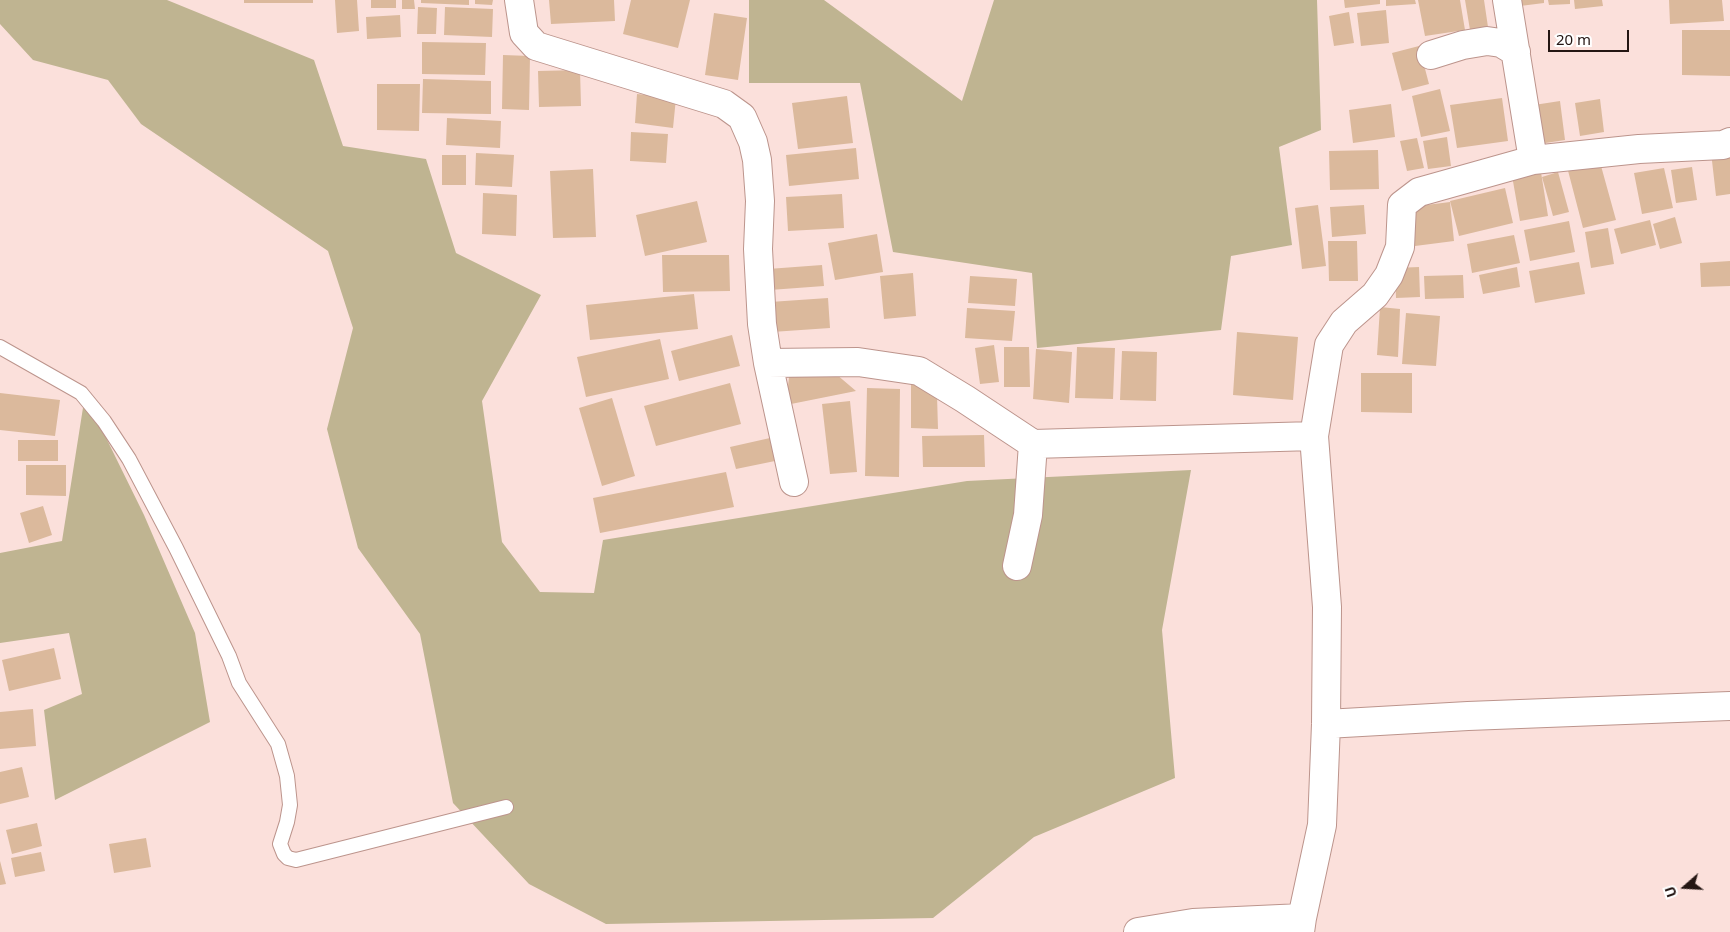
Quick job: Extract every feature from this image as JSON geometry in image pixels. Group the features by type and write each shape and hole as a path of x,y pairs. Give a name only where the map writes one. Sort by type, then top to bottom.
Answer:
{"street":[{"path":"519,0 524,33 536,46 724,104 742,117 753,142 757,160 760,201 758,249 762,324 768,363 794,482"},
{"path":"1507,0 1533,160"},
{"path":"1431,55 1463,45 1487,41 1501,43 1516,52"},
{"path":"1138,932 1193,923 1301,925 1322,826 1326,724 1327,607 1314,436 1330,345 1344,322 1375,295 1389,275 1400,247 1402,205 1420,192 1533,160 1639,149 1723,145 1730,142"},
{"path":"768,363 858,362 919,371 1033,444 1314,436"},
{"path":"1017,566 1028,515 1033,444"},
{"path":"1326,724 1468,716 1730,706"}],"lane":[{"path":"0,347 81,393 104,421 129,459 176,548 229,656 239,683 278,744 287,776 290,805 280,844 288,858 296,860 506,807"}],"shaded area":[{"path":"0,0 167,0 314,60 343,146 426,159 456,253 541,295 482,401 502,542 540,592 594,593 603,540 967,481 1191,470 1162,630 1175,778 1034,837 933,918 606,924 529,884 453,803 420,634 358,548 327,429 353,328 328,251 141,124 108,80 33,60 0,24"},
{"path":"749,0 824,0 962,101 994,0 1317,0 1321,130 1279,147 1292,245 1231,256 1221,330 1037,348 1032,273 893,252 860,83 749,83"},
{"path":"85,395 144,515 195,633 210,722 55,800 44,710 82,694 69,633 0,643 0,553 62,541"}],"building":[{"path":"244,0 313,0 313,3 244,3"},
{"path":"335,0 357,0 359,31 337,33"},
{"path":"371,0 396,0 396,8 371,8"},
{"path":"402,0 414,0 415,9 402,9"},
{"path":"421,0 469,0 469,5 421,3"},
{"path":"475,0 493,0 492,5 475,4"},
{"path":"549,0 614,0 615,21 551,24"},
{"path":"631,0 690,0 678,48 623,34"},
{"path":"1344,0 1380,0 1380,4 1345,8"},
{"path":"1386,0 1415,0 1416,4 1386,6"},
{"path":"1418,0 1460,0 1465,30 1425,36"},
{"path":"1465,0 1484,0 1488,27 1470,30"},
{"path":"1511,0 1544,0 1544,3 1512,7"},
{"path":"1548,0 1570,0 1570,4 1549,5"},
{"path":"1574,0 1602,0 1603,6 1575,9"},
{"path":"1669,0 1722,0 1724,21 1670,24"},
{"path":"418,7 437,8 436,34 417,34"},
{"path":"445,7 493,9 492,37 444,35"},
{"path":"1386,10 1389,43 1361,46 1357,13"},
{"path":"1349,12 1354,43 1334,46 1329,16"},
{"path":"714,13 747,18 738,80 705,75"},
{"path":"400,15 401,37 367,39 366,17"},
{"path":"1682,30 1730,30 1730,76 1682,75"},
{"path":"422,42 486,43 485,75 422,74"},
{"path":"1419,46 1429,84 1402,91 1392,53"},
{"path":"503,55 530,56 529,110 502,109"},
{"path":"580,70 581,106 539,107 538,71"},
{"path":"423,79 491,81 491,114 422,113"},
{"path":"377,84 420,84 419,131 377,130"},
{"path":"1440,89 1450,131 1421,137 1412,96"},
{"path":"637,94 676,98 673,128 635,123"},
{"path":"847,96 853,143 798,149 792,103"},
{"path":"1502,98 1508,141 1457,148 1450,105"},
{"path":"1600,99 1604,132 1580,136 1575,103"},
{"path":"1560,101 1565,140 1539,144 1534,105"},
{"path":"1391,104 1395,137 1353,143 1349,110"},
{"path":"447,118 501,121 500,148 446,145"},
{"path":"631,132 668,134 666,163 630,161"},
{"path":"1447,137 1451,166 1428,169 1423,141"},
{"path":"1417,138 1424,168 1407,171 1400,141"},
{"path":"856,148 859,179 789,186 786,155"},
{"path":"1378,150 1379,189 1330,190 1329,151"},
{"path":"1730,150 1730,194 1716,196 1711,152"},
{"path":"476,153 514,155 512,187 475,185"},
{"path":"442,155 466,155 466,185 442,185"},
{"path":"1598,155 1616,220 1583,228 1566,163"},
{"path":"1540,166 1548,216 1520,221 1511,170"},
{"path":"1692,167 1697,200 1676,203 1671,170"},
{"path":"1664,168 1673,208 1642,214 1634,173"},
{"path":"593,169 596,237 553,238 550,171"},
{"path":"1558,172 1569,212 1553,216 1542,177"},
{"path":"1505,188 1513,223 1459,236 1450,201"},
{"path":"483,193 517,195 516,236 482,234"},
{"path":"842,194 844,228 788,231 786,197"},
{"path":"697,201 707,242 645,256 636,215"},
{"path":"1450,202 1454,241 1415,246 1411,207"},
{"path":"1318,205 1326,266 1302,269 1295,208"},
{"path":"1364,205 1366,234 1332,237 1330,207"},
{"path":"1675,217 1682,243 1660,249 1653,224"},
{"path":"1650,220 1656,245 1621,254 1614,229"},
{"path":"1569,221 1575,252 1530,261 1524,230"},
{"path":"1608,228 1614,264 1591,268 1585,232"},
{"path":"877,234 883,272 835,280 828,243"},
{"path":"1514,235 1520,263 1472,273 1467,244"},
{"path":"1328,241 1357,241 1358,281 1329,281"},
{"path":"662,255 729,255 730,291 663,292"},
{"path":"1730,261 1730,286 1701,287 1700,263"},
{"path":"1579,262 1585,294 1535,303 1529,271"},
{"path":"822,265 824,286 770,290 768,269"},
{"path":"1419,267 1420,297 1396,298 1395,268"},
{"path":"1517,267 1520,287 1483,294 1479,275"},
{"path":"913,273 916,316 884,319 880,276"},
{"path":"1463,275 1464,298 1425,299 1424,276"},
{"path":"970,276 1017,279 1015,306 968,303"},
{"path":"694,294 698,329 590,340 586,305"},
{"path":"828,298 830,328 772,332 770,302"},
{"path":"1380,307 1400,309 1398,357 1377,355"},
{"path":"967,308 1015,311 1012,341 965,338"},
{"path":"1406,313 1440,316 1436,366 1402,364"},
{"path":"1237,332 1298,337 1293,400 1233,395"},
{"path":"732,335 740,366 679,381 671,351"},
{"path":"660,339 669,379 586,397 577,357"},
{"path":"994,345 999,382 980,384 975,348"},
{"path":"1004,347 1029,347 1030,387 1004,387"},
{"path":"1077,347 1115,348 1113,399 1075,398"},
{"path":"1036,349 1072,352 1069,403 1033,399"},
{"path":"1122,351 1157,352 1156,401 1120,400"},
{"path":"1361,373 1412,373 1412,413 1361,412"},
{"path":"836,374 856,391 786,405 789,377"},
{"path":"911,379 937,395 938,429 911,428"},
{"path":"730,383 741,424 656,446 644,406"},
{"path":"867,388 900,389 899,477 865,476"},
{"path":"0,393 60,400 55,436 0,430"},
{"path":"612,398 635,476 602,486 579,408"},
{"path":"850,401 857,472 830,474 822,404"},
{"path":"984,435 985,467 923,467 922,436"},
{"path":"770,438 775,461 736,469 730,447"},
{"path":"18,440 58,440 58,461 18,461"},
{"path":"26,465 66,465 66,496 26,495"},
{"path":"726,472 734,507 600,533 593,498"},
{"path":"43,506 52,535 29,543 20,513"},
{"path":"54,648 61,679 9,691 2,660"},
{"path":"33,709 36,746 0,749 0,712"},
{"path":"22,767 29,797 0,804 0,772"},
{"path":"37,823 42,846 12,854 6,830"},
{"path":"146,838 151,867 114,873 109,844"},
{"path":"41,852 45,871 15,877 11,858"},
{"path":"0,861 6,884 0,885"}]}
